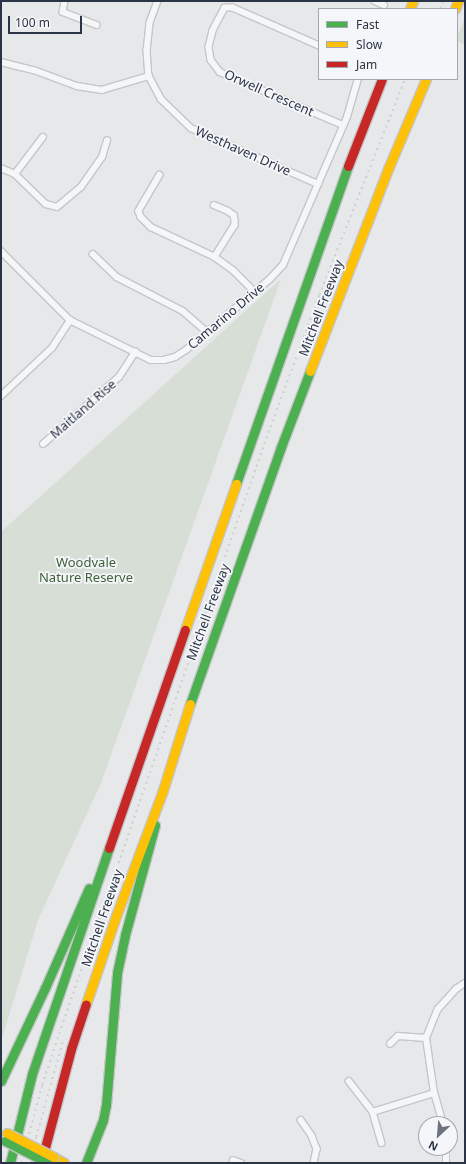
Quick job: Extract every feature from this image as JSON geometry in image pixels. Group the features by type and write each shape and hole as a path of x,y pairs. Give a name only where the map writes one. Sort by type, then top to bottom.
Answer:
{"main road":[{"name":"Mitchell Freeway","path":"10,1163 32,1074 104,862 356,144 382,80"},
{"name":"Mitchell Freeway","path":"41,1163 71,1049 116,916 162,790 190,703 281,447 388,169 426,80"},
{"path":"88,1161 103,1120 106,1105 117,973 125,935 154,833 162,790"},
{"path":"1,1081 45,988 88,890 104,862"},
{"path":"3,1136 51,1160 64,1163"}],"street":[{"path":"65,1 63,12 96,25"},
{"name":"Westhaven Drive","path":"158,1 150,23 147,50 149,76 161,99 191,128 318,184"},
{"path":"375,1 384,5"},
{"name":"Orwell Crescent","path":"318,46 233,8 225,8 213,31 209,47 211,60 220,72 343,125"},
{"path":"1,62 34,70 77,86 102,90 149,76"},
{"name":"Camarino Drive","path":"1,251 70,320 152,360 169,358 186,350 273,276 284,262 343,125 358,80"},
{"path":"15,174 43,137"},
{"path":"1,168 15,174 46,204 57,207 80,187 102,157 107,141"},
{"path":"160,175 139,212 141,217 151,227 215,257 233,270 254,292"},
{"path":"214,205 234,215 235,220 235,225 215,257"},
{"path":"93,254 117,277 183,311 207,332"},
{"path":"1,396 52,348 70,320"},
{"name":"Maitland Rise","path":"43,444 119,377 135,352"},
{"path":"441,1116 434,1094 426,1038 438,1009 456,989 465,983"},
{"path":"390,1044 398,1036 426,1038"},
{"path":"350,1081 373,1112 382,1143"},
{"path":"373,1112 434,1094"},
{"path":"301,1120 312,1136 317,1149 314,1163"},
{"path":"233,1160 240,1163"}],"green space":[{"path":"465,18 465,45 458,42 458,35"},
{"name":"Woodvale Nature Reserve","path":"281,279 101,783 38,920 1,1042 1,532"}],"railway":[{"path":"440,8 443,1"},
{"path":"21,1163 42,1085 63,1022 264,444 319,295 405,80"},
{"path":"31,1163 36,1137 63,1040"}],"traffic: fast":[{"path":"236,484 348,166"},
{"path":"190,704 281,447 310,371"},
{"path":"86,1163 103,1120 106,1105 117,973 125,935 155,825"},
{"path":"10,1163 32,1074 109,848"},
{"path":"1,1081 45,988 89,888"},
{"path":"5,1141 48,1163"}],"traffic: slow":[{"path":"410,8 413,1"},
{"path":"455,8 458,1"},
{"path":"310,371 388,169 426,80"},
{"path":"185,630 236,484"},
{"path":"86,1004 116,916 163,790 190,704"},
{"path":"7,1133 54,1157"},
{"path":"54,1157 64,1163"}],"traffic: jam":[{"path":"348,166 382,80"},
{"path":"109,848 185,630"},
{"path":"42,1159 71,1049 86,1004"}]}
